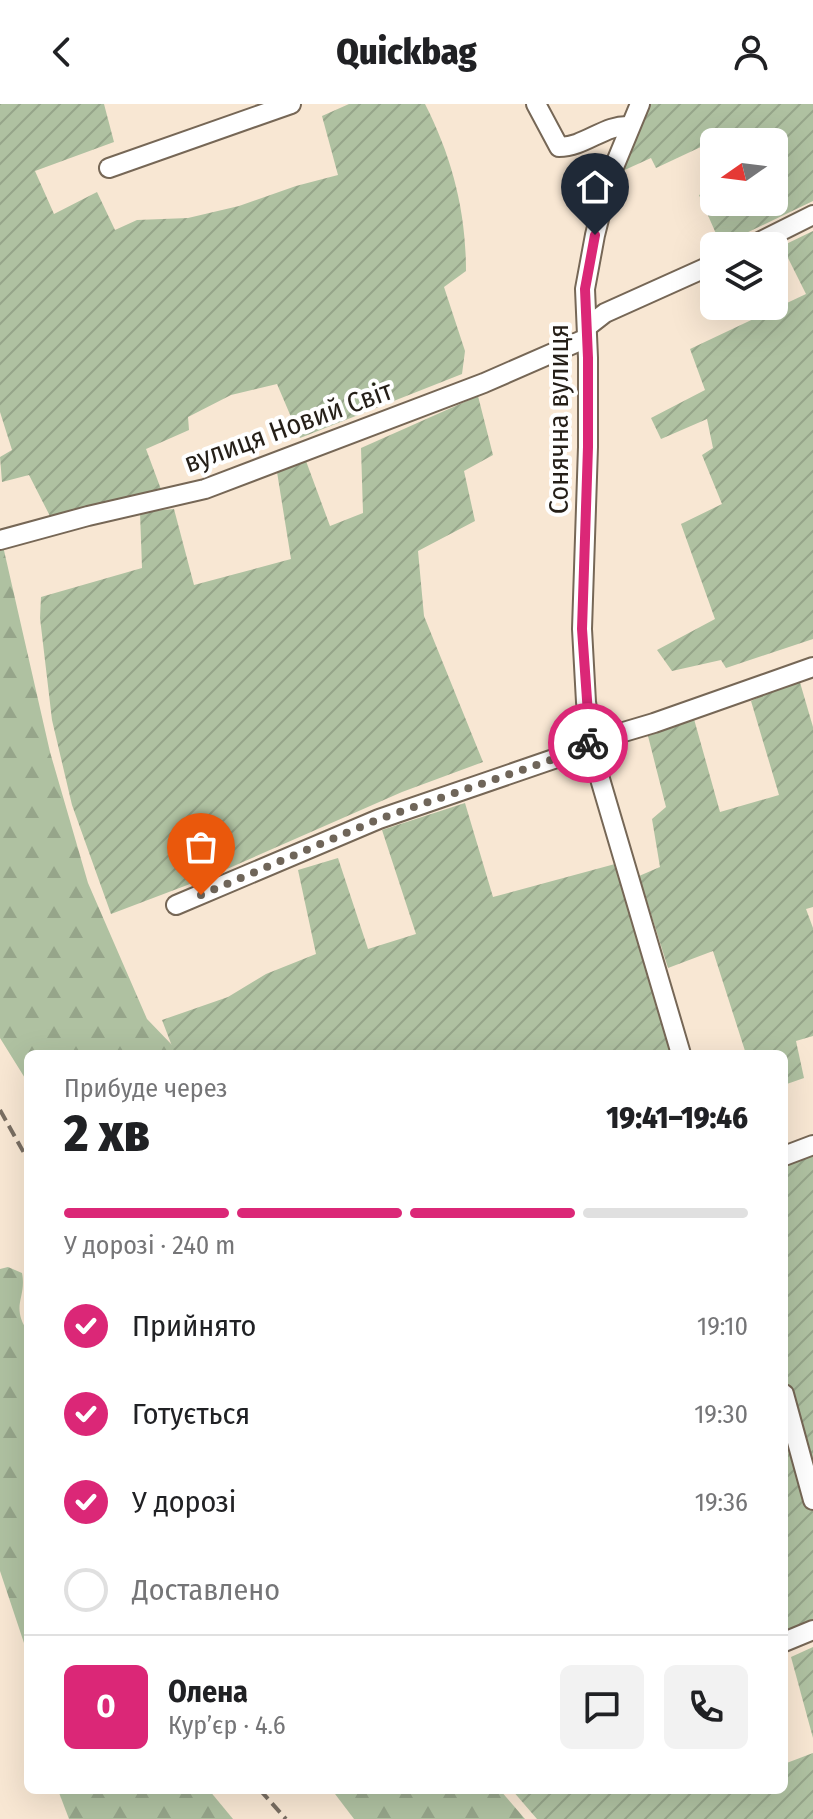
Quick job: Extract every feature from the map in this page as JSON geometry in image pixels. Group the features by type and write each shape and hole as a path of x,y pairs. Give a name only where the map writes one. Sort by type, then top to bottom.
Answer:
{"street":[{"path":"109,168 291,104"},
{"path":"536,104 559,147 570,147 619,125 630,126"},
{"name":"Сонячна вулиця","path":"640,104 609,179 585,289 588,447 582,629 590,742 680,1050"},
{"path":"779,232 813,215"},
{"name":"вулиця Новий Світ","path":"0,540 205,489 484,383 587,332 605,313 700,270"},
{"path":"176,905 379,819 580,750 590,742 813,667"},
{"path":"788,1154 813,1145"},
{"path":"788,1409 813,1500"},
{"path":"788,1640 813,1630"}],"green space":[{"path":"0,104 104,104 114,142 35,171 54,214 97,192 115,230 137,220 188,218 239,206 338,175 322,116 349,104 425,104 450,164 463,227 466,271 444,287 465,351 462,374 300,438 277,384 231,395 188,417 189,430 146,449 162,492 52,520 29,475 2,482 0,457 12,450 0,412"},
{"path":"646,104 813,104 813,201 788,213 788,128 700,128 700,147 656,168 651,158 618,173"},
{"path":"708,216 782,216 748,232 715,232"},
{"path":"813,231 813,639 726,668 721,660 672,671 657,650 715,619 681,524 722,504 702,455 713,448 707,419 661,439 651,418 705,390 690,349 751,320 788,320 788,303 806,294 788,258 788,243"},
{"path":"478,396 493,455 464,471 475,521 418,551 424,616 483,762 402,792 211,876 111,914 72,805 52,720 40,618 41,597 142,568 140,512 174,509 194,585 291,559 277,472 306,461 330,526 363,513 361,448"},
{"path":"0,545 3,546 50,752 88,883 147,1019 175,1050 24,1050 24,1077 0,1038"},
{"path":"799,679 813,727 813,907 806,909 813,928 813,1036 796,1041 804,1078 788,1084 788,1050 745,1050 713,951 668,968 639,876 660,867 652,819 666,807 648,736 694,719 720,812 779,795 751,701"},
{"path":"465,803 493,897 615,864 673,1050 173,1050 162,1020 228,997 266,974 316,954 298,870 338,858 368,949 416,934 382,830"},
{"path":"813,1153 813,1621 788,1632 788,1162"},
{"path":"8,1267 22,1273 23,1282 20,1315 24,1325 24,1643 0,1571 0,1269"},
{"path":"813,1647 813,1738 791,1657"},
{"path":"813,1753 813,1819 537,1819 515,1794 788,1794 788,1762"},
{"path":"60,1794 212,1794 233,1819 69,1819"},
{"path":"335,1794 503,1794 525,1819 354,1819"}],"railway":[{"path":"0,1110 24,1153"},
{"path":"264,1794 286,1819"}],"way so far":[{"path":"201,895 379,819 580,750 588,743"}],"route":[{"path":"588,743 582,629 588,447 585,289 595,235"}]}
